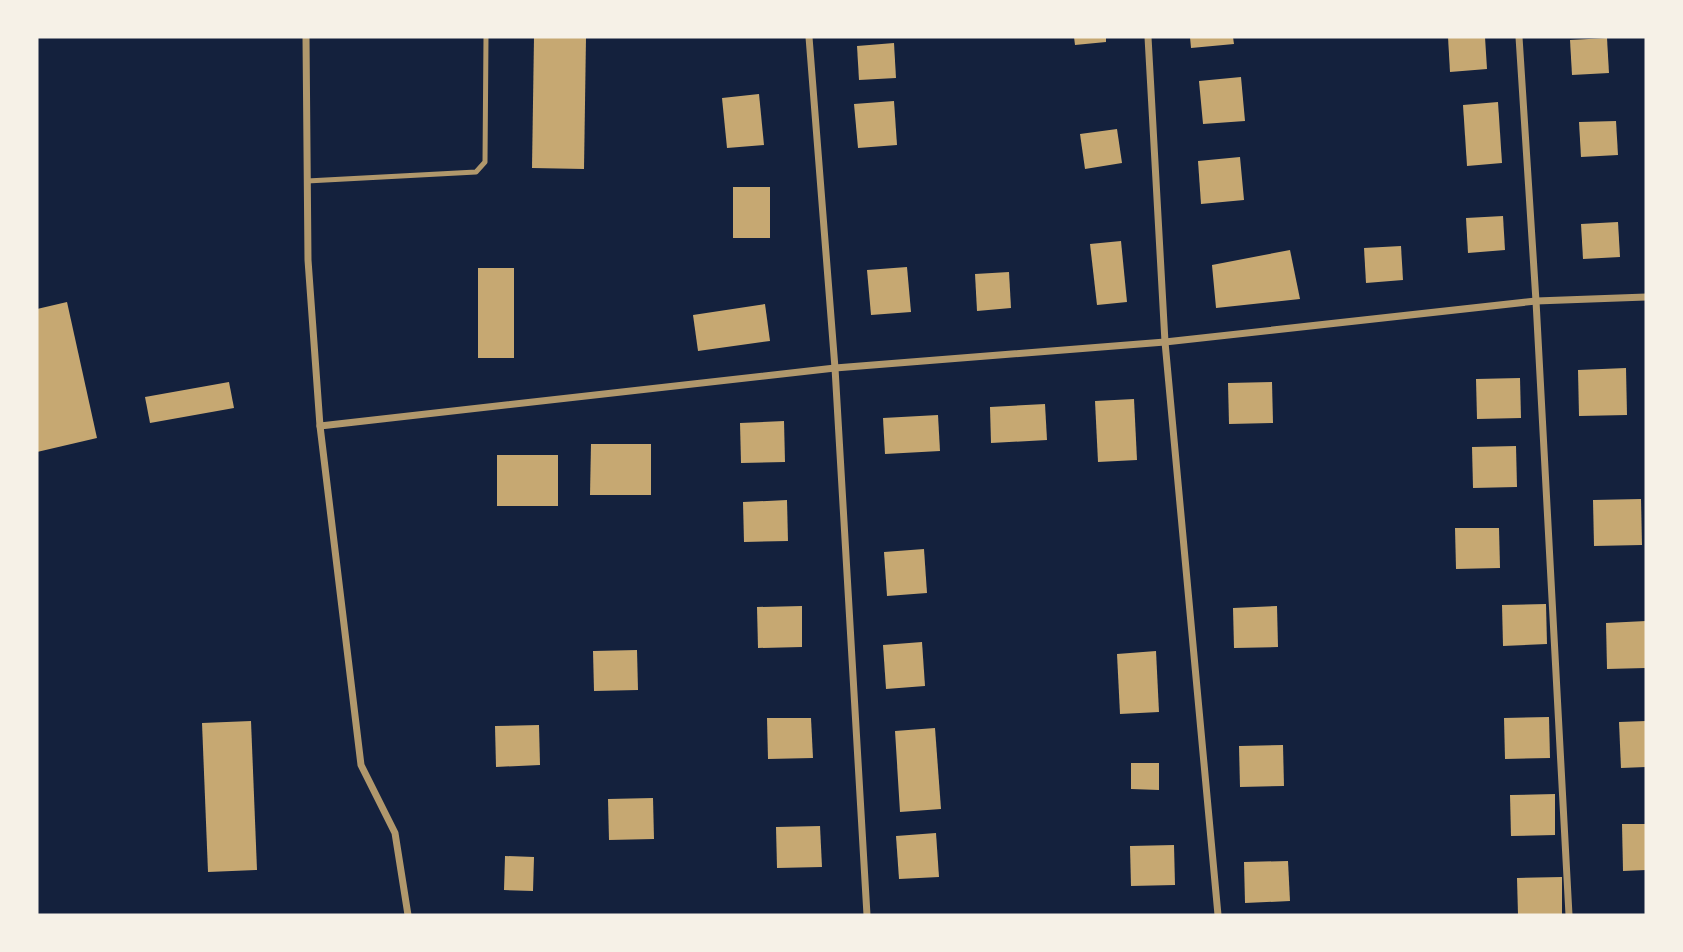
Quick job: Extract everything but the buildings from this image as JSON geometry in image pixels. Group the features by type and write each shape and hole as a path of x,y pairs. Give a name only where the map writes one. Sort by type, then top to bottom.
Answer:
{"street":[{"path":"306,37 308,260 320,426 361,765 396,833 408,915"},
{"path":"808,37 835,368 867,915"},
{"path":"1148,37 1165,342 1218,915"},
{"path":"1519,37 1569,915"},
{"path":"320,426 835,368 1165,342 1536,301 1646,296"}],"lane":[{"path":"307,181 476,172 485,162 486,37"}]}
